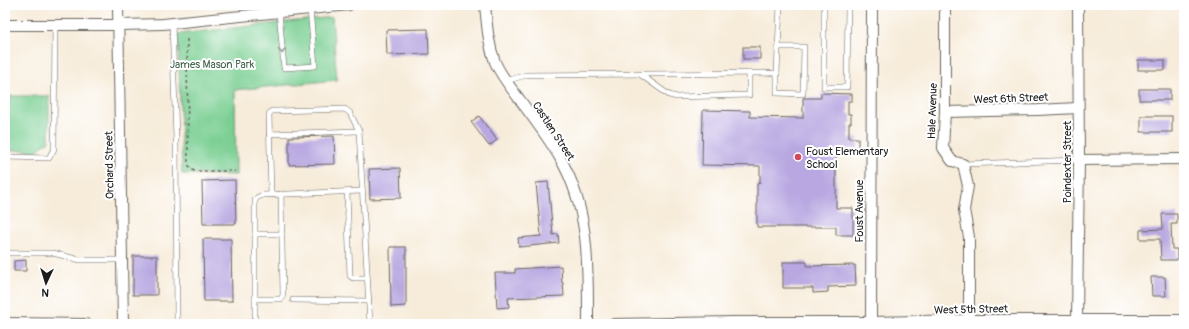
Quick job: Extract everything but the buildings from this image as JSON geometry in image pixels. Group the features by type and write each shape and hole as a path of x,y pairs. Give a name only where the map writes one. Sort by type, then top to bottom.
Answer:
{"street":[{"name":"Orchard Street","path":"118,5 123,324"},
{"path":"5,24 119,25 172,23 264,9 279,12 349,5"},
{"name":"Castlen Street","path":"485,5 488,38 496,62 506,81 542,130 560,158 574,189 583,218 588,259 588,324"},
{"name":"Foust Avenue","path":"871,322 872,5"},
{"name":"Hale Avenue","path":"944,5 945,112 942,148 952,161 963,164"},
{"name":"Poindexter Street","path":"1078,5 1078,108 1084,321"},
{"name":"West 6th Street","path":"945,112 1078,108"},
{"path":"1079,160 1184,159"},
{"path":"963,164 968,186 964,210 969,237 969,322"},
{"name":"West 5th Street","path":"614,324 1084,321 1159,322 1184,320"},
{"path":"5,323 86,324"}],"lane":[{"path":"778,47 804,47 803,94 777,93 777,73 778,47 780,5"},
{"path":"824,5 824,87 847,87 848,5"},
{"path":"279,12 284,68 315,66 310,9"},
{"path":"172,23 176,138 177,324"},
{"path":"5,157 49,158 54,148 55,25"},
{"path":"640,74 669,95 677,97 749,95 749,73"},
{"path":"506,81 526,75 777,73"},
{"path":"271,195 269,114 272,111 346,109 350,113 358,131 370,324"},
{"path":"269,134 358,131"},
{"path":"963,164 1079,160"},
{"path":"255,324 255,200 263,195 362,191"},
{"path":"347,192 350,276 353,278 367,278"},
{"path":"255,299 281,299 283,297 281,194"},
{"path":"255,234 282,234"},
{"path":"5,253 53,253 80,260 122,260"},
{"path":"293,300 369,301"}],"path":[{"path":"187,39 189,166 194,171 235,171"}],"green space":[{"name":"James Mason Park","path":"332,17 337,80 235,90 236,175 182,174 178,34"},
{"path":"5,96 49,96 49,141 36,151 5,150"}],"place":[{"name":"Foust Elementary School","path":"798,157"}]}
